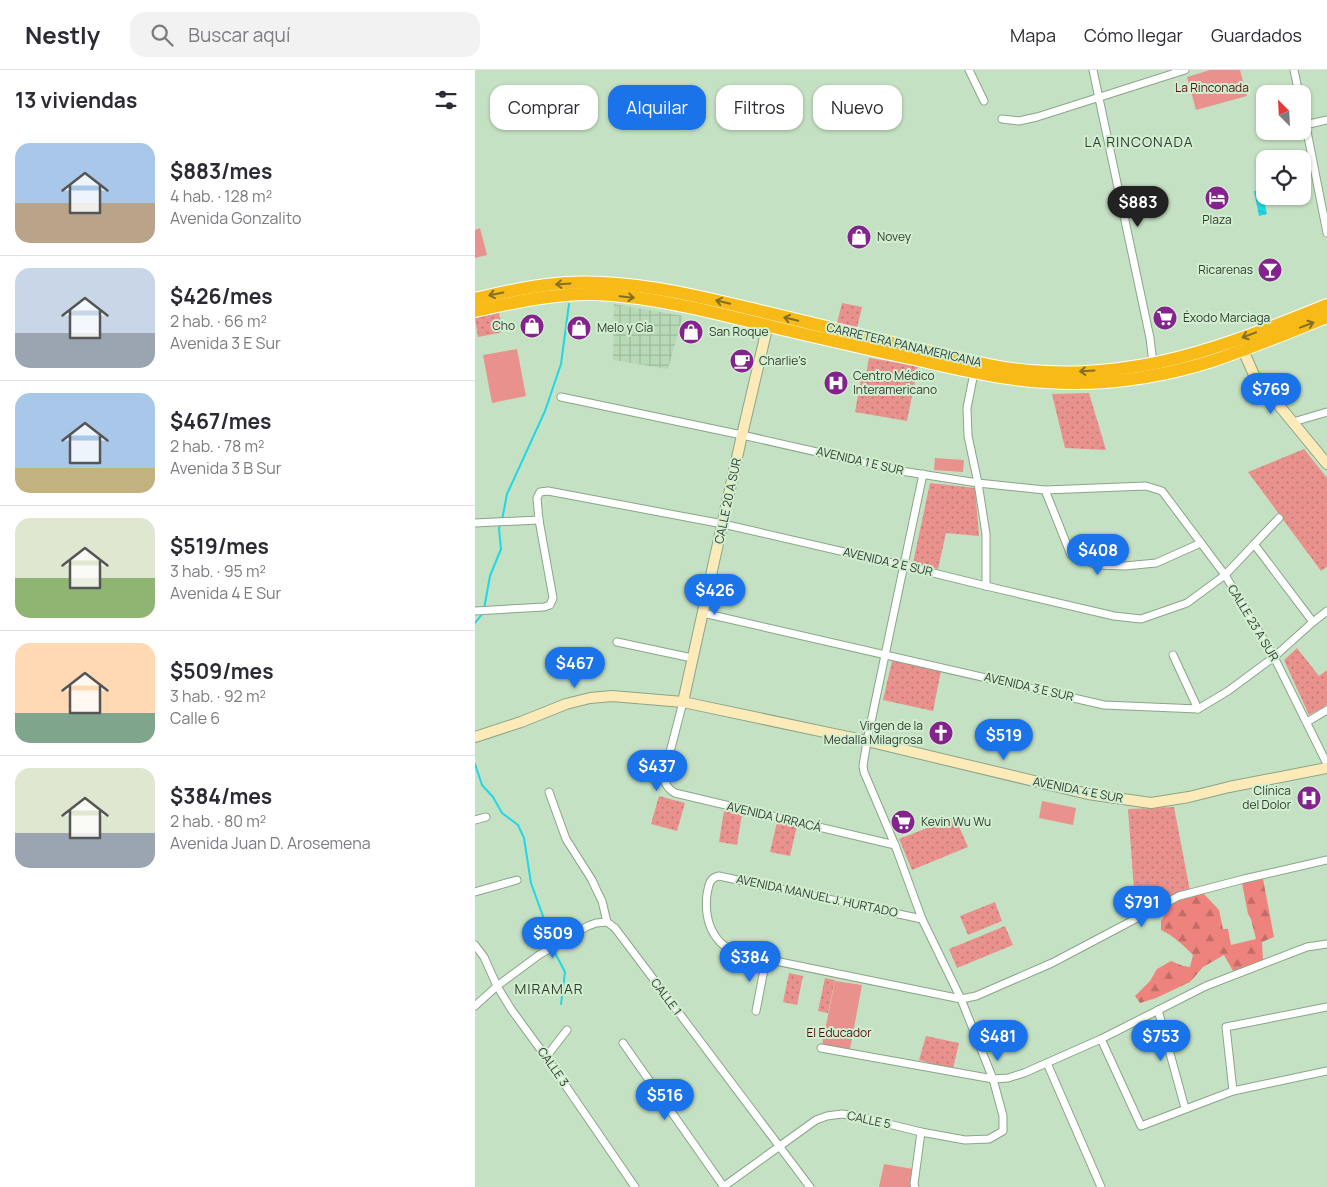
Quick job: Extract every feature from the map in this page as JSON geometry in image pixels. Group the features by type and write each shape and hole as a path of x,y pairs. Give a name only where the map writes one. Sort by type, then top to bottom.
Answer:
{"highway":[{"name":"CARRETERA PANAMERICANA","path":"475,299 540,286 566,283 595,283 639,287 710,299 769,320 974,373 1035,382 1075,383 1096,383 1155,376 1212,361 1327,317"},
{"name":"CARRETERA PANAMERICANA","path":"475,311 537,298 595,294 641,299 769,320 995,366 1021,370 1079,372 1110,370 1153,363 1198,352 1219,346 1327,305"},
{"path":"1096,383 1142,372 1153,363 1161,367 1212,361"}],"street":[{"path":"969,70 984,101"},
{"path":"1093,70 1150,338 1153,363"},
{"path":"1001,119 1019,121 1037,117 1185,70"},
{"path":"1294,70 1297,85"},
{"path":"1311,124 1327,120"},
{"path":"1308,140 1327,234"},
{"name":"CALLE 20 A SUR","path":"664,775 683,702 769,320"},
{"path":"1243,350 1254,375 1327,464"},
{"path":"974,373 967,408 968,436 978,482 986,534 986,586"},
{"name":"AVENIDA 1 E SUR","path":"561,397 901,471 1045,490 1146,486 1162,492"},
{"path":"1293,422 1327,412"},
{"path":"923,474 863,766 922,918 961,999 993,1079"},
{"path":"1045,490 1071,554 1097,565 1125,566 1156,563 1201,543"},
{"name":"AVENIDA 2 E SUR","path":"539,520 537,498 540,492 547,491 723,524 1115,616 1141,619 1187,603 1225,575 1279,518"},
{"name":"CALLE 23 A SUR","path":"1162,492 1225,575 1274,657 1327,766"},
{"path":"475,523 539,520 553,598 550,605 544,607 475,611"},
{"path":"1254,544 1313,622"},
{"path":"1173,655 1198,709 1228,691 1274,657 1327,611"},
{"name":"AVENIDA 3 E SUR","path":"703,613 1104,705 1198,709"},
{"path":"617,642 692,658"},
{"name":"AVENIDA 4 E SUR","path":"475,737 521,722 566,704 590,698 612,696 683,702 867,741 1088,794 1151,803 1189,797 1327,766"},
{"path":"1307,722 1327,710"},
{"name":"AVENIDA URRACÁ","path":"664,775 666,786 675,794 895,845"},
{"name":"CALLE 1","path":"549,792 566,839 592,880 607,922 615,928 810,1187"},
{"path":"475,820 486,817"},
{"path":"756,1011 766,959 961,999 976,996 1052,963 1179,896 1327,860"},
{"name":"AVENIDA MANUEL J. HURTADO","path":"766,959 741,954 729,949 720,942 707,916 705,907 709,882 713,878 719,876 922,918"},
{"path":"475,892 517,880"},
{"path":"475,1006 497,986 548,949 588,926 607,922"},
{"path":"821,1048 993,1079 1008,1078 1024,1073 1101,1039 1206,986 1307,947 1327,944"},
{"name":"CALLE 3","path":"475,946 484,957 497,986 511,1009 635,1187"},
{"path":"1233,1091 1226,1027 1327,1006"},
{"path":"1158,1010 1185,1108"},
{"path":"546,1057 567,1030"},
{"path":"1101,1039 1141,1126 1233,1091 1327,1071"},
{"path":"623,1043 723,1187"},
{"path":"1047,1063 1101,1187"},
{"name":"CALLE 5","path":"723,1187 815,1120 827,1116 856,1116 921,1132 965,1140 989,1139 1003,1131 1003,1116 993,1079"},
{"path":"915,1187 921,1132"}],"shaded area":[{"path":"614,304 683,316 668,369 613,360"}],"green space":[{"name":"La Rinconada","path":"1210,70 1240,70 1247,96 1196,110 1187,77"},
{"path":"480,228 487,255 475,258 475,230"},
{"path":"842,303 862,307 857,328 837,323"},
{"path":"499,313 503,332 478,337 475,318"},
{"path":"517,349 526,396 492,403 483,355"},
{"path":"869,358 918,366 907,421 855,412 862,373 866,374"},
{"path":"1089,393 1106,450 1065,448 1052,394"},
{"path":"1304,449 1327,478 1327,567 1321,571 1248,472"},
{"path":"935,458 964,460 963,472 934,470"},
{"path":"930,483 975,488 979,536 946,533 938,569 913,563"},
{"path":"1297,648 1319,676 1327,670 1327,705 1309,715 1284,660"},
{"path":"892,661 941,671 933,711 883,700"},
{"path":"659,796 685,803 677,831 651,824"},
{"path":"1042,801 1076,808 1073,825 1039,818"},
{"path":"1174,807 1190,891 1174,894 1136,916 1128,809"},
{"path":"724,811 742,814 737,845 719,842"},
{"path":"955,817 968,847 912,870 899,839"},
{"path":"777,822 797,826 790,856 770,852"},
{"path":"1263,879 1274,937 1262,942 1263,960 1233,971 1224,955 1203,967 1190,982 1156,998 1140,1003 1135,996 1150,981 1157,969 1171,961 1190,967 1193,955 1182,944 1161,930 1161,921 1165,914 1163,910 1176,902 1199,893 1204,894 1219,910 1223,929 1228,929 1231,945 1256,939 1248,914 1242,883"},
{"path":"995,902 1002,921 968,935 960,916"},
{"path":"1005,926 1013,945 957,968 949,949"},
{"path":"789,973 803,976 797,1005 783,1002"},
{"path":"825,978 835,980 828,1013 818,1011"},
{"name":"El Educador","path":"835,981 862,985 850,1049 822,1045"},
{"path":"926,1036 959,1043 953,1069 919,1060"},
{"path":"884,1164 913,1169 911,1187 879,1187"}],"water":[{"path":"1257,205 1265,205 1267,214 1259,216"}],"waterway":[{"path":"502,520 507,494 545,411 561,364 569,304"},
{"path":"484,609 490,576 501,549 500,524"},
{"path":"475,623 483,613"},
{"path":"475,764 482,785 493,797 502,813 518,825 524,838 531,883 552,945"},
{"path":"553,949 565,972 561,1004"}],"place":[{"name":"Plaza","path":"1217,198"},
{"name":"Novey","path":"859,237"},
{"name":"Ricarenas","path":"1270,270"},
{"name":"Éxodo Marciaga","path":"1165,318"},
{"name":"Cho","path":"532,326"},
{"name":"Melo y Cía","path":"579,328"},
{"name":"San Roque","path":"691,332"},
{"name":"Charlie's","path":"742,361"},
{"name":"Centro Médico Interamericano","path":"836,383"},
{"name":"Virgen de la Medalla Milagrosa","path":"941,733"},
{"name":"Clínica del Dolor","path":"1309,798"},
{"name":"Kevin Wu Wu","path":"903,822"}],"district":[{"name":"LA RINCONADA","path":"1139,142"},
{"name":"MIRAMAR","path":"549,989"}]}
